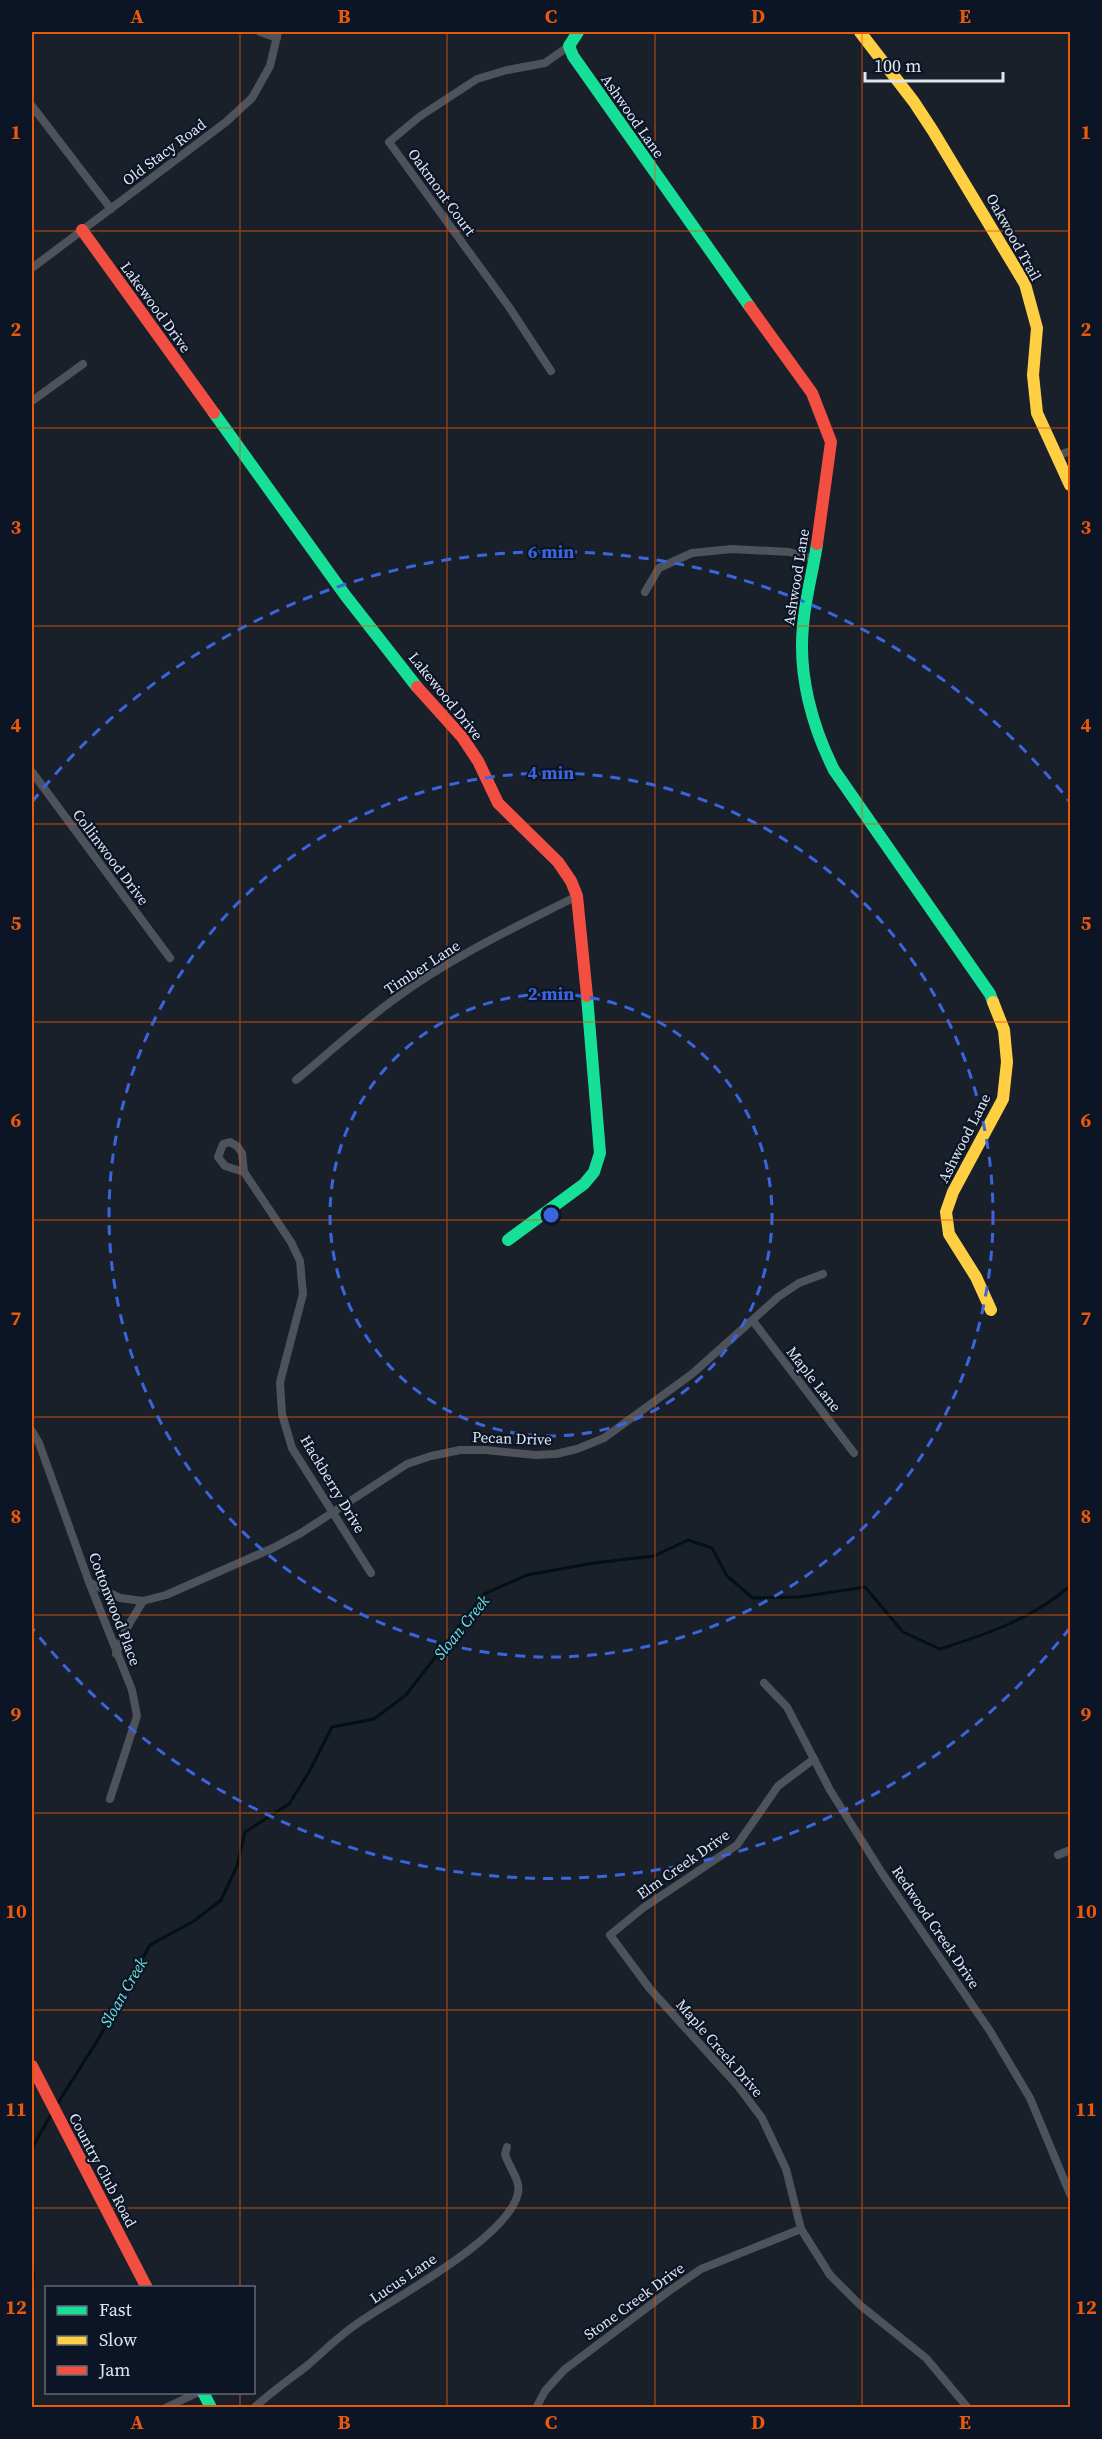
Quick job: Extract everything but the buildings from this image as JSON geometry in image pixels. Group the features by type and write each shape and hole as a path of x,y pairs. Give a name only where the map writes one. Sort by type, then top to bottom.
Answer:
{"street":[{"path":"260,32 278,35"},
{"path":"569,46 578,32"},
{"name":"Oakwood Trail","path":"861,32 933,131 1025,284 1036,328 1033,375 1036,406 1071,484"},
{"name":"Old Stacy Road","path":"32,268 226,122 252,98 270,66 278,35"},
{"name":"Oakmont Court","path":"551,370 509,307 389,142 419,117 477,79 507,70 545,63 569,46"},
{"name":"Ashwood Lane","path":"569,46 573,56 680,211 812,393 831,442 815,559 802,625 805,684 823,748 834,770 990,994 1004,1030 1007,1062 1003,1099 953,1192 946,1212 949,1234 976,1277 991,1310"},
{"path":"32,106 111,209"},
{"name":"Lakewood Drive","path":"82,230 345,595 433,707 462,736 478,761 498,803 558,862 571,881 577,896 600,1153 594,1172 584,1184 508,1240"},
{"path":"32,401 83,364"},
{"path":"1057,456 1071,451"},
{"path":"645,592 659,568 692,553 732,549 773,551 789,552 815,559"},
{"name":"Collinwood Drive","path":"32,772 170,958"},
{"name":"Timber Lane","path":"296,1080 395,998 481,946 577,896"},
{"name":"Hackberry Drive","path":"244,1172 291,1242 300,1261 303,1294 280,1382 282,1414 292,1448 371,1573"},
{"name":"Pecan Drive","path":"89,1582 120,1598 143,1601 166,1595 273,1548 407,1464 460,1450 535,1455 556,1454 577,1449 604,1438 692,1374 753,1322 778,1297 799,1283 823,1274"},
{"name":"Maple Lane","path":"753,1322 854,1453"},
{"name":"Cottonwood Place","path":"32,1431 51,1473 89,1582 132,1690 136,1716 110,1799"},
{"path":"116,1654 125,1631 143,1601"},
{"name":"Redwood Creek Drive","path":"764,1683 787,1707 830,1790 882,1873 990,2031 1030,2098 1071,2194"},
{"name":"Elm Creek Drive","path":"610,1935 643,1908 737,1845 778,1786 814,1759"},
{"path":"1058,1855 1071,1850"},
{"name":"Maple Creek Drive","path":"610,1935 650,1989 738,2086 762,2118 786,2169 801,2229 830,2275 860,2305 926,2358 968,2408"},
{"name":"Country Club Road","path":"32,2066 146,2286"},
{"name":"Lucus Lane","path":"254,2408 333,2341 360,2321 407,2293 469,2249 496,2226 512,2206 518,2194 519,2186 505,2154 507,2147"},
{"name":"Stone Creek Drive","path":"536,2408 545,2391 564,2370 669,2290 701,2269 801,2229"},
{"path":"165,2408 196,2394"},
{"path":"202,2394 211,2408"}],"waterway":[{"name":"Sloan Creek","path":"56,2106 99,2038 150,1945 194,1921 221,1900 237,1866 245,1832 289,1804 309,1772 332,1727 374,1719 406,1695 484,1594 527,1575 594,1563 654,1556 688,1540 712,1548 727,1576 753,1598 800,1597 865,1587 903,1632 940,1649 992,1631 1025,1616 1070,1586"},
{"name":"Sloan Creek","path":"32,2148 53,2111"},
{"name":"Sloan Creek","path":"32,2270 34,2273 32,2287"}],"traffic: fast":[{"path":"578,32 569,46 573,56 750,307"},
{"path":"214,413 345,595 417,687"},
{"path":"817,544 805,606 802,644 808,700 819,736 834,770 990,994 993,1002"},
{"path":"508,1240 584,1184 594,1172 600,1153 587,996"},
{"path":"204,2394 211,2408"}],"traffic: slow":[{"path":"860,32 914,102 933,131 1025,284 1037,328 1033,375 1037,413 1070,485"},
{"path":"991,1310 976,1277 949,1234 946,1212 953,1192 1003,1099 1007,1062 1004,1030 993,1002"}],"traffic: jam":[{"path":"82,230 214,413"},
{"path":"750,307 812,393 831,442 817,544"},
{"path":"417,687 462,737 478,761 498,803 558,862 571,881 577,896 587,996"},
{"path":"32,2066 146,2286"}]}
